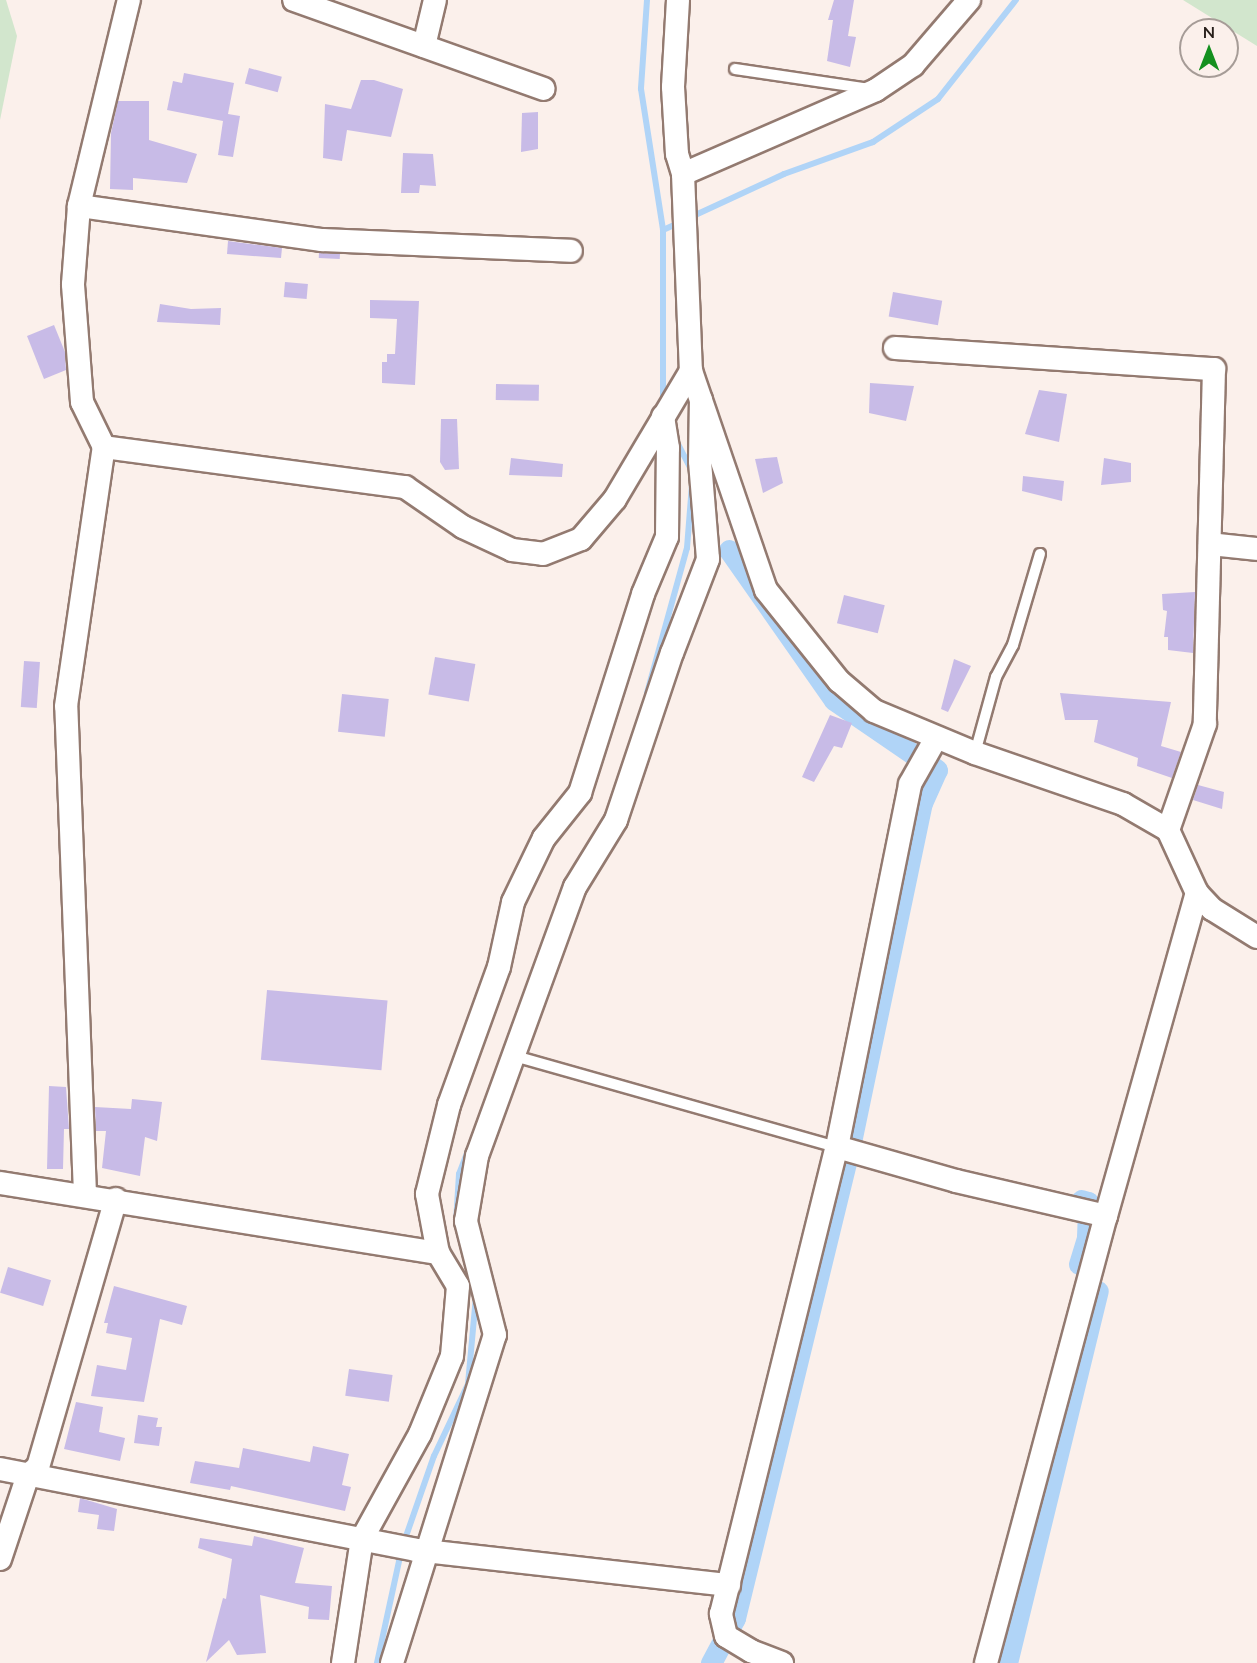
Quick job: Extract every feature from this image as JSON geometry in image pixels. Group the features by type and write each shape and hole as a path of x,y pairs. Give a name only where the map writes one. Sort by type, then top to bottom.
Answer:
{"street":[{"path":"85,1194 66,706 104,447 82,402 73,284 79,206 129,0"},
{"path":"294,0 544,89"},
{"path":"424,46 435,0"},
{"path":"678,0 673,87 677,154 682,174 682,239 691,371 766,590 839,681 874,711 975,753 1123,804 1168,830 1197,893 1212,909 1257,937"},
{"path":"682,174 876,90 913,65 969,0"},
{"path":"79,206 322,240 571,251"},
{"path":"895,348 1215,369 1205,724 1168,830"},
{"path":"104,447 405,487 463,527 512,550 543,554 581,539 615,499 691,371"},
{"path":"392,1663 423,1551 495,1335 466,1221 477,1156 511,1055 575,887 616,819 708,559 700,461 701,400"},
{"path":"343,1663 362,1539 420,1434 452,1356 458,1287 438,1252 427,1194 449,1105 499,967 513,902 544,838 580,793 643,594 667,537 668,448 663,416"},
{"path":"1210,544 1257,549"},
{"path":"782,1663 751,1651 726,1636 721,1614 837,1147 909,784 936,738"},
{"path":"986,1663 1106,1216 1197,893"},
{"path":"837,1147 956,1181 1106,1216"},
{"path":"0,1183 85,1194 438,1252"},
{"path":"0,1558 28,1474 38,1467 116,1199"},
{"path":"0,1469 362,1539 388,1546 729,1585"}],"lane":[{"path":"735,69 876,90"},
{"path":"975,753 996,677 1013,645 1040,554"},
{"path":"511,1055 837,1147"}],"green space":[{"path":"0,0 6,0 17,36 0,120"},
{"path":"1183,0 1257,0 1257,46 1239,35 1239,18 1212,18"}],"building":[{"path":"834,0 854,0 848,36 856,37 850,67 827,61 833,20 828,20"},
{"path":"249,68 282,77 278,92 245,83"},
{"path":"184,73 234,83 228,114 240,116 233,157 218,155 223,121 167,110 173,81 182,83"},
{"path":"361,80 374,80 403,89 391,137 347,130 342,161 323,158 325,104 351,109"},
{"path":"118,101 149,101 149,140 197,154 187,183 133,178 133,190 110,189 111,133"},
{"path":"538,112 538,149 521,152 522,113"},
{"path":"403,153 433,154 436,186 420,185 419,193 401,193"},
{"path":"228,241 282,248 281,258 227,254"},
{"path":"319,253 340,254 340,259 319,258"},
{"path":"285,282 308,284 307,299 284,297"},
{"path":"893,292 942,301 938,325 889,317"},
{"path":"370,300 419,301 415,385 382,383 382,362 387,362 387,354 395,354 397,319 370,318"},
{"path":"160,304 191,309 221,308 220,325 157,322"},
{"path":"54,325 65,352 66,370 44,379 27,336"},
{"path":"870,383 914,386 906,421 869,413"},
{"path":"496,384 539,385 539,401 496,400"},
{"path":"1039,390 1067,394 1059,442 1025,434"},
{"path":"441,419 457,419 459,469 445,470 440,462"},
{"path":"777,457 783,483 763,493 755,459"},
{"path":"511,458 563,464 562,477 509,475"},
{"path":"1104,458 1131,463 1131,482 1101,485"},
{"path":"1023,476 1064,481 1062,501 1022,491"},
{"path":"1195,592 1193,653 1168,650 1168,637 1164,637 1167,611 1163,610 1162,594"},
{"path":"844,595 885,605 878,633 837,623"},
{"path":"435,657 475,664 469,702 428,694"},
{"path":"954,659 971,666 948,712 941,709"},
{"path":"24,661 40,662 37,708 21,707"},
{"path":"1060,693 1171,702 1161,746 1181,752 1172,778 1137,766 1138,758 1094,742 1098,720 1065,720"},
{"path":"342,694 389,699 385,737 338,732"},
{"path":"830,715 852,723 842,748 834,746 814,782 802,777"},
{"path":"1198,785 1224,792 1222,809 1193,800"},
{"path":"267,990 388,1001 381,1070 261,1060"},
{"path":"49,1086 66,1087 69,1129 64,1129 63,1169 47,1169"},
{"path":"132,1099 162,1102 157,1141 145,1137 140,1176 102,1168 106,1131 96,1131 95,1107 131,1109"},
{"path":"8,1267 51,1280 43,1306 0,1293"},
{"path":"114,1286 187,1306 182,1325 160,1319 144,1402 91,1396 97,1365 126,1370 132,1338 106,1333 108,1323 104,1323"},
{"path":"349,1369 393,1375 389,1402 345,1396"},
{"path":"76,1402 103,1407 99,1432 125,1438 120,1461 64,1449"},
{"path":"138,1415 158,1418 156,1427 162,1427 159,1446 134,1443"},
{"path":"313,1446 349,1454 342,1485 351,1487 345,1511 231,1486 230,1490 190,1483 195,1461 239,1468 243,1448 310,1462"},
{"path":"80,1498 117,1509 114,1531 97,1529 99,1515 78,1512"},
{"path":"254,1536 304,1548 295,1583 332,1586 329,1620 308,1619 309,1607 260,1595 266,1653 237,1655 229,1640 206,1662 223,1598 226,1599 232,1559 198,1548 200,1538 252,1546"}],"waterway":[{"path":"647,0 641,89 663,230"},
{"path":"691,217 784,174 873,142 938,99 1016,0"},
{"path":"663,403 663,230 679,223"},
{"path":"676,440 692,471"},
{"path":"647,693 687,548 692,484"},
{"path":"729,550 834,700 913,754"},
{"path":"711,1663 735,1618 851,1142 922,803 937,770 933,767"},
{"path":"513,1029 561,898"},
{"path":"456,1223 459,1174 468,1151"},
{"path":"1079,1264 1087,1237 1088,1211 1088,1202 1081,1200"},
{"path":"1007,1663 1098,1291"},
{"path":"404,1542 434,1456 468,1384 476,1296"},
{"path":"377,1663 401,1552"}]}
